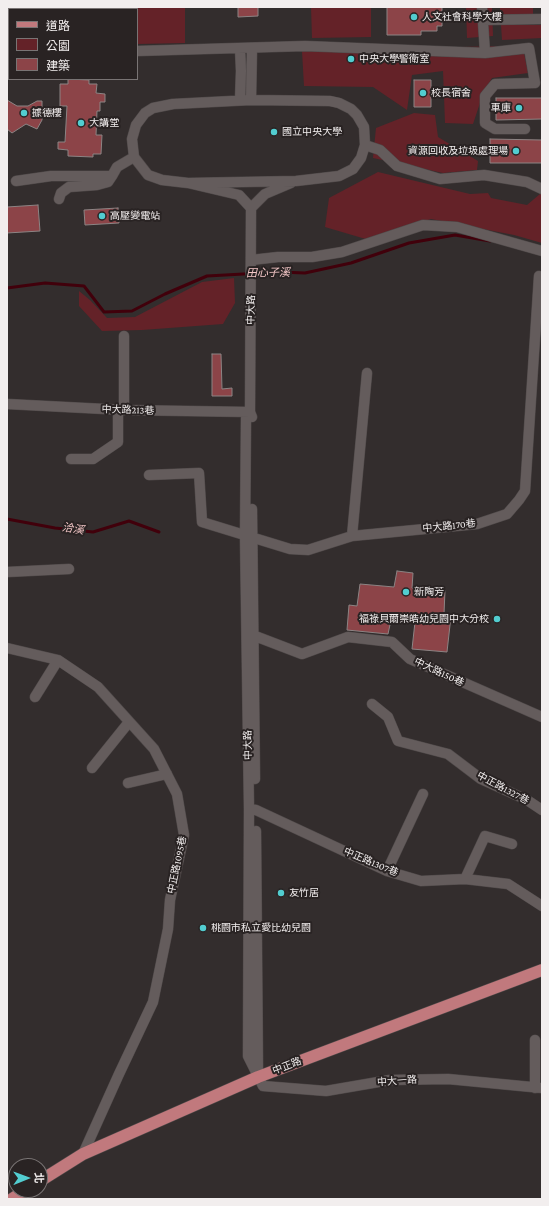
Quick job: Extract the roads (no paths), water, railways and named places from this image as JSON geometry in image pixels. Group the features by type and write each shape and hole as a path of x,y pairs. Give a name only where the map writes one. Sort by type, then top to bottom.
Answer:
{"main road":[{"name":"中正路","path":"48,1176 83,1154 258,1077 542,970"}],"street":[{"path":"482,7 485,52"},
{"path":"483,20 542,19"},
{"path":"138,52 305,46 485,52 529,48 535,83 495,84 485,96 485,123 495,130 525,129"},
{"path":"240,48 240,100"},
{"path":"251,100 252,48"},
{"path":"188,183 296,181 339,176 352,169 361,158 365,145 364,127 357,115 351,109 339,103 330,102 240,100 173,104 153,108 145,113 136,126 132,139 134,157 148,174 162,180 188,183 239,195 251,208 265,194 296,181"},
{"path":"365,145 380,150 396,166 440,178 484,175 527,182 542,189"},
{"path":"59,199 61,192 69,187 97,185 108,182 117,167 134,157"},
{"path":"16,181 51,176 112,176"},
{"name":"中大路","path":"251,208 250,412 252,418 249,537 252,810 258,1077"},
{"path":"251,263 278,257 312,257 342,252 423,225 457,228 542,251"},
{"name":"中大路170巷","path":"149,475 199,473 202,522 290,549 308,550 352,536 477,524 507,514 525,491 539,276"},
{"path":"70,459 92,459 118,442 124,336"},
{"path":"352,536 368,373"},
{"name":"中大路213巷","path":"7,404 121,410 250,412"},
{"path":"7,572 69,568"},
{"name":"中大路150巷","path":"251,635 302,654 348,637 392,642 410,659 542,717"},
{"name":"中正路1095巷","path":"7,648 58,660 98,687 154,749 177,794 184,835 170,900 168,929 153,1002 83,1154"},
{"path":"35,698 58,660"},
{"name":"中正路1327巷","path":"372,704 388,717 398,741 448,754 481,779 527,800 542,810"},
{"path":"92,768 129,722"},
{"path":"128,783 167,774"},
{"path":"387,871 423,794"},
{"name":"中正路1307巷","path":"252,810 387,871 421,881 465,879 508,884 542,906"},
{"path":"465,879 485,836 512,844"},
{"path":"535,1040 539,1088"},
{"name":"中大一路","path":"258,1077 262,1086 326,1091 390,1080 448,1079 539,1088"}],"waterway":[{"name":"田心子溪","path":"7,288 45,283 84,286 104,312 132,311 165,294 207,276 280,272 305,273 351,263 409,243 455,235 490,241"},
{"name":"洽溪","path":"7,519 55,528 93,532 129,521 159,532"}],"place":[{"name":"人文社會科學大樓","path":"414,17"},
{"name":"中央大學警衛室","path":"351,59"},
{"name":"校長宿舍","path":"423,93"},
{"name":"車庫","path":"519,108"},
{"name":"據德樓","path":"24,113"},
{"name":"大講堂","path":"81,123"},
{"name":"國立中央大學","path":"274,132"},
{"name":"資源回收及垃圾處理場","path":"516,151"},
{"name":"高壓變電站","path":"102,216"},
{"name":"新陶芳","path":"406,592"},
{"name":"福祿貝爾崇皓幼兒園中大分校","path":"497,619"},
{"name":"友竹居","path":"281,893"},
{"name":"桃園市私立愛比幼兒園","path":"203,928"}]}
